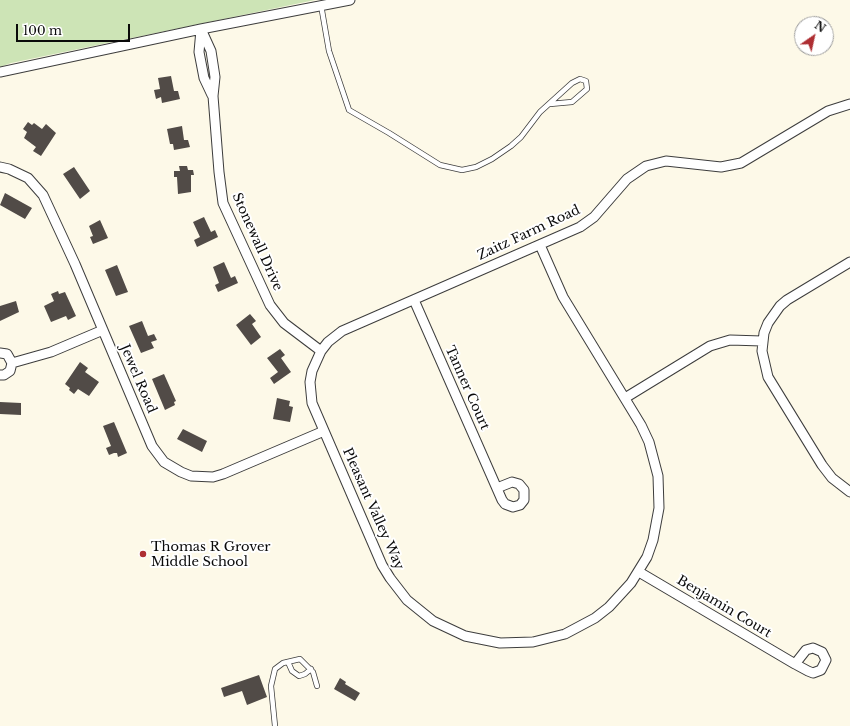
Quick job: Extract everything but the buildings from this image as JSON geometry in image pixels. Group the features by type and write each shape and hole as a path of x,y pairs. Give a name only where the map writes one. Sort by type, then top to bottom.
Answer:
{"street":[{"path":"0,72 201,29 350,0"},
{"name":"Stonewall Drive","path":"201,29 199,52 204,78 213,96 219,172 224,203 270,305 276,315 292,330 321,351"},
{"name":"Zaitz Farm Road","path":"321,351 328,342 342,331 580,227 594,217 627,179 646,166 666,162 721,167 741,163 828,110 850,104"},
{"name":"Jewel Road","path":"0,167 9,169 24,176 36,186 42,195 152,446 164,462 181,472 201,477 223,474 324,432"},
{"name":"Pleasant Valley Way","path":"321,351 312,371 310,393 314,408 382,565 407,600 420,612 449,629 465,636 500,643 532,642 565,634 595,618 621,596 639,572 653,540 658,516 659,492 656,464 649,442 625,398 563,297 540,245"},
{"path":"850,262 787,300 780,306 768,323 762,341 763,362 768,377 822,465 832,478 850,492"},
{"name":"Tanner Court","path":"414,300 496,488"},
{"path":"12,363 51,352 102,330"},
{"path":"625,398 710,346 730,340 762,341"},
{"path":"0,353 7,354 12,363 10,371 4,375 0,375"},
{"name":"Benjamin Court","path":"639,572 795,664"}],"lane":[{"path":"321,5 329,51 349,110 389,133 440,166 462,170 476,167 492,159 516,142 540,112 572,83 580,79 586,81 587,89 572,102 550,104"},
{"path":"275,726 271,686 275,669 288,662 300,659 313,672 317,686"},
{"path":"288,662 292,671 299,676 305,674 311,669"}],"green space":[{"path":"0,0 315,0 11,63 0,67"}],"place":[{"name":"Thomas R Grover Middle School","path":"143,554"}]}
